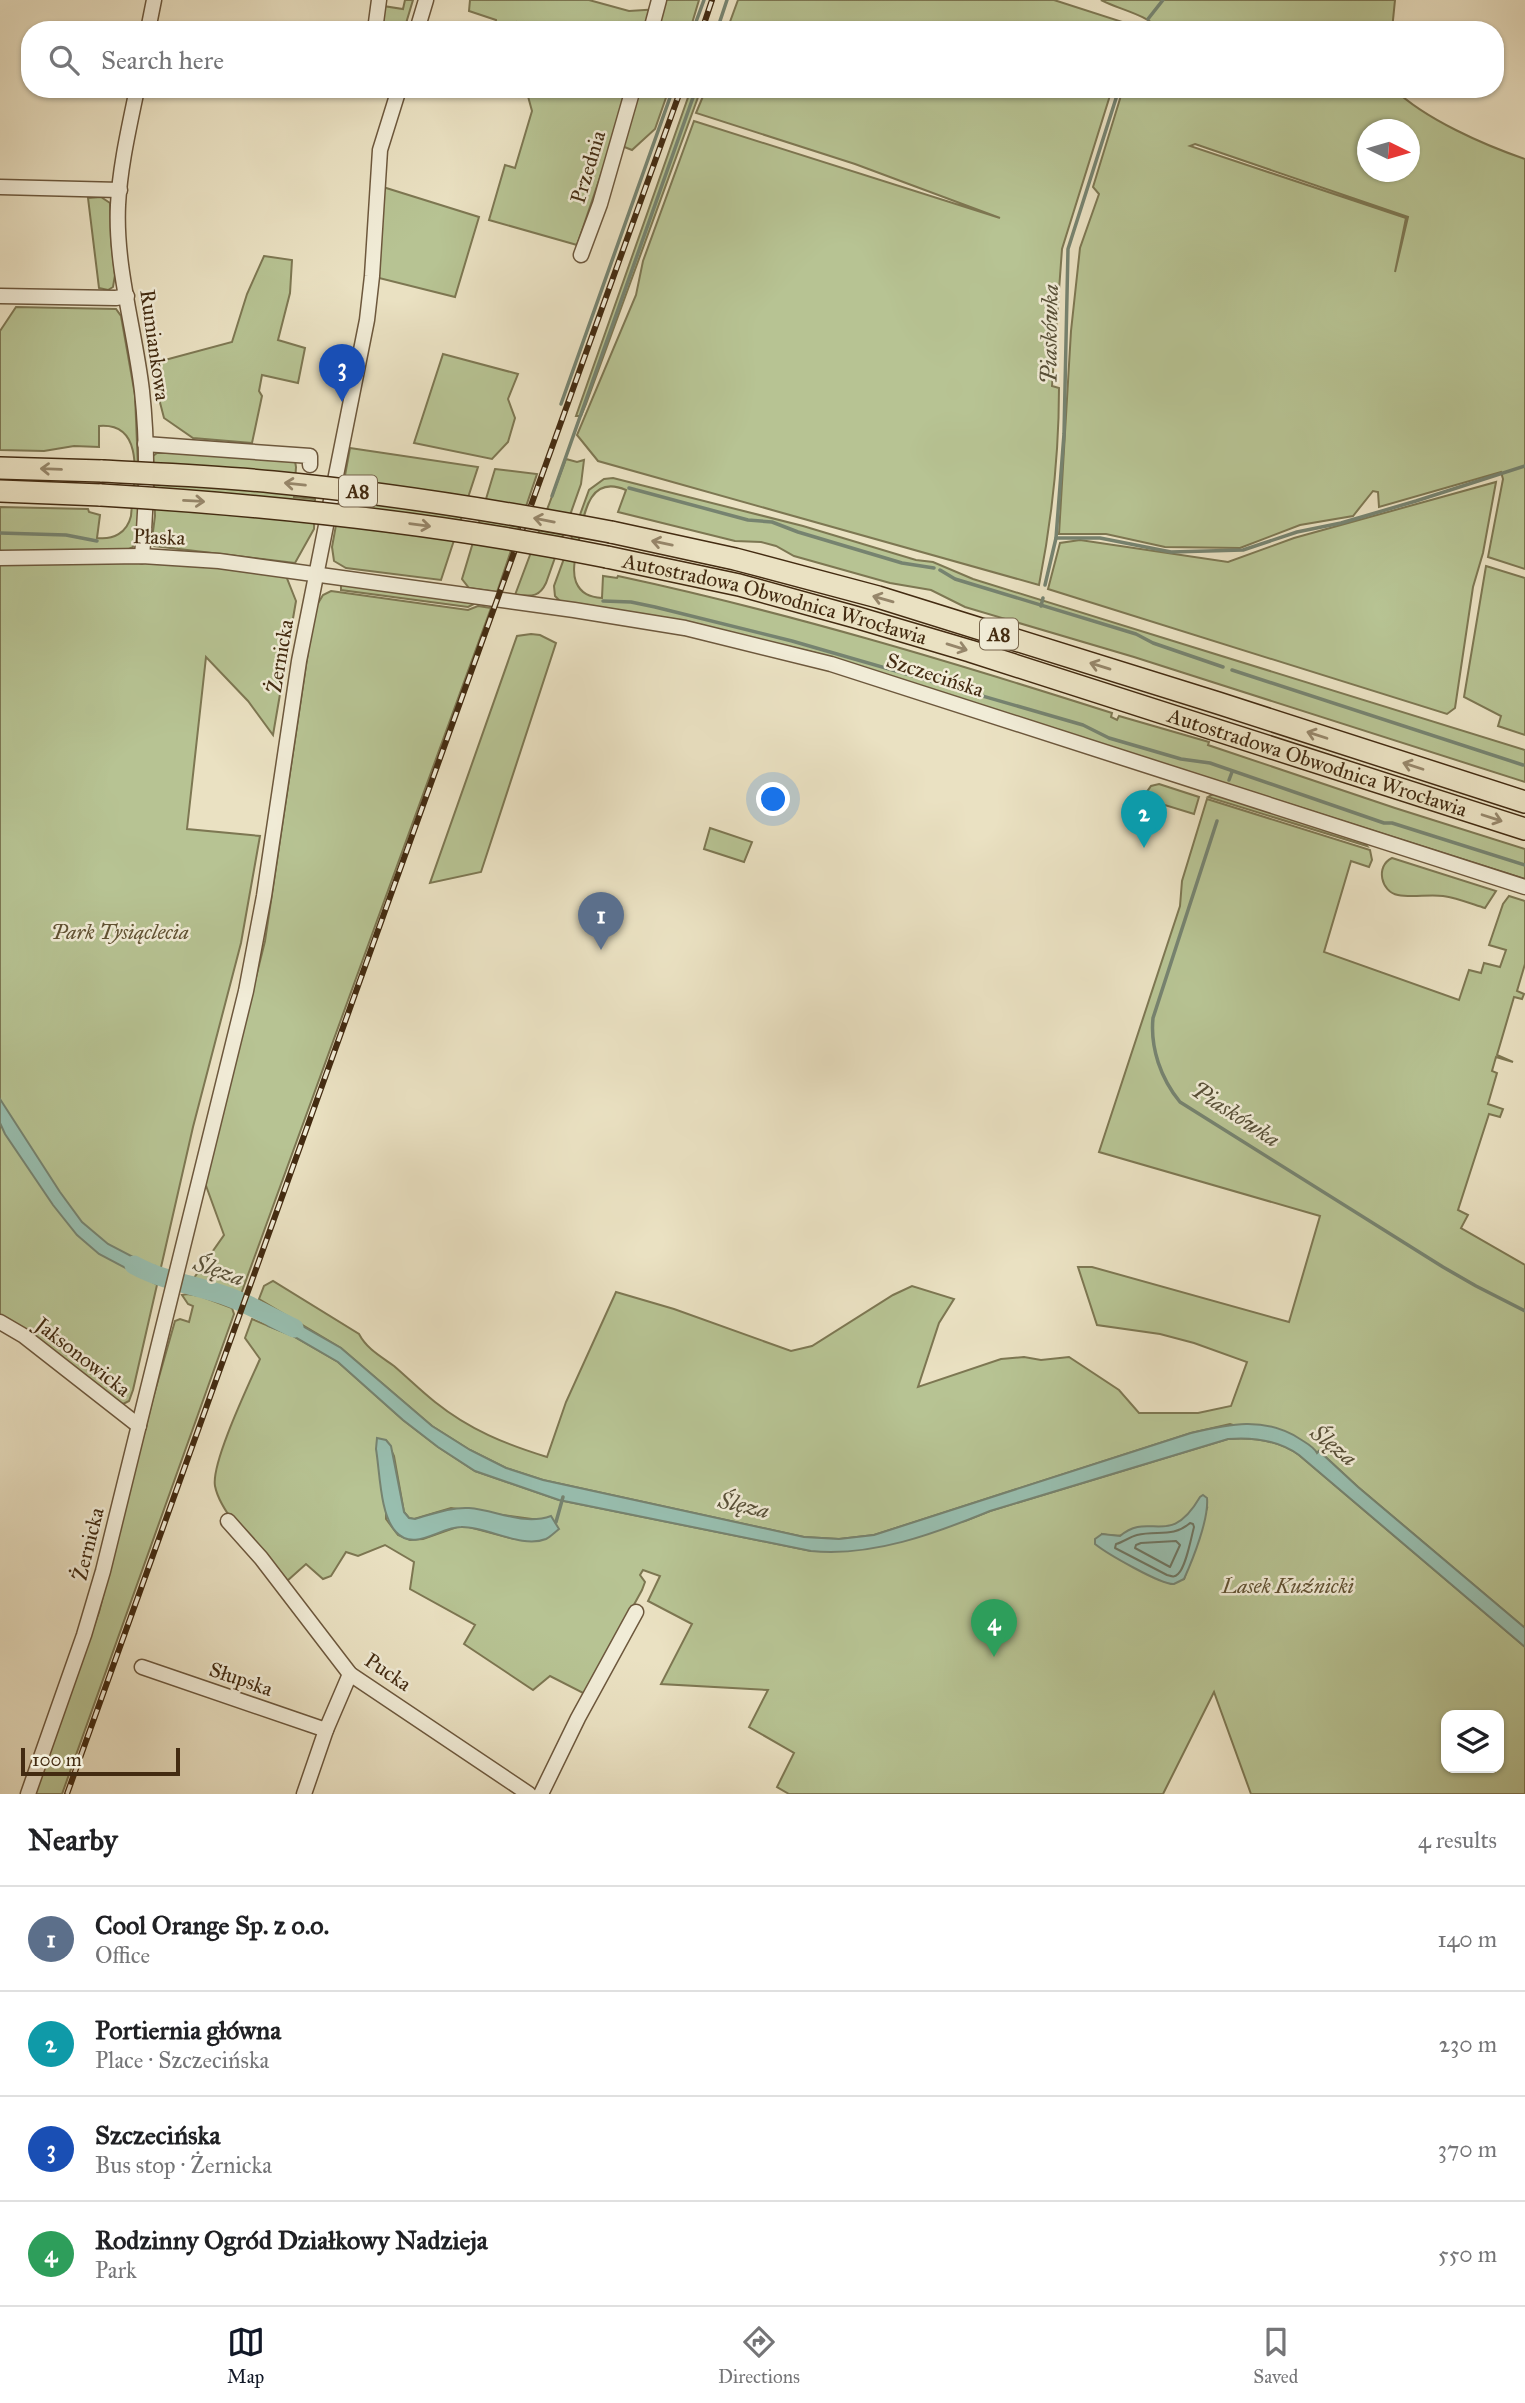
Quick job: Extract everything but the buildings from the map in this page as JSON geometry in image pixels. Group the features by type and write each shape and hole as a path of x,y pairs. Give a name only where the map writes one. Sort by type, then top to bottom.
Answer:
{"highway":[{"name":"Autostradowa Obwodnica Wrocławia","path":"0,468 212,477 320,487 464,506 611,532 736,559 878,597 1525,802"},
{"name":"Autostradowa Obwodnica Wrocławia","path":"0,491 218,502 367,517 607,557 739,585 970,651 1525,829"}],"street":[{"path":"150,21 154,0"},
{"path":"376,21 379,0"},
{"path":"420,21 426,0"},
{"path":"653,21 659,0"},
{"name":"Rumiankowa","path":"135,98 120,190 119,229 142,391 147,486 142,556"},
{"name":"Żernicka","path":"28,1794 93,1608 256,941 299,661 367,320 373,276 380,155 396,98"},
{"name":"Przednia","path":"581,255 600,204 630,98"},
{"path":"0,187 120,190"},
{"path":"0,296 127,296"},
{"path":"145,444 310,461"},
{"name":"Płaska","path":"0,558 142,556 206,560 316,573"},
{"name":"Szczecińska","path":"316,573 629,618 757,644 844,668 1525,887"},
{"name":"Jaksonowicka","path":"0,1322 24,1336 139,1426"},
{"name":"Pucka","path":"228,1521 261,1558 350,1674 529,1794"},
{"path":"541,1794 578,1718 636,1612"},
{"name":"Słupska","path":"142,1667 326,1730"},
{"path":"304,1794 326,1730 350,1674"},
{"path":"499,1794 505,1780"}],"green space":[{"path":"405,0 413,0 407,21 382,21 383,6 403,9"},
{"path":"470,0 589,0 629,11 660,9 663,0 699,0 693,21 496,21 469,11"},
{"path":"738,0 1054,0 1119,21 730,21"},
{"path":"1101,0 1395,0 1393,21 1148,21"},
{"path":"528,98 666,98 655,129 632,150 612,142 577,245 489,220 505,165 515,168 532,111"},
{"path":"688,98 698,98 586,404 581,416 576,416"},
{"path":"702,98 1109,98 1062,249 1052,386 1059,388 1056,462 1048,536 1039,585 598,461 577,435 636,295 643,261 694,121 1000,218 855,164 696,113"},
{"path":"1120,98 1405,98 1438,121 1525,159 1525,569 1488,557 1503,479 1501,472 1379,507 1378,492 1373,491 1353,516 1300,525 1240,548 1165,547 1106,534 1059,534 1071,331 1080,248 1099,194 1093,187","holes":["1195,144 1408,217 1395,272 1406,218 1190,146"]},
{"path":"383,187 479,217 455,297 379,278"},
{"path":"101,197 110,203 115,275 113,287 108,290 99,288 88,198"},
{"path":"264,256 292,260 290,293 278,340 305,348 298,383 262,375 259,391 262,396 252,443 193,438 164,418 150,364 232,342 247,294"},
{"path":"16,307 116,309 121,316 135,395 140,515 136,544 133,543 133,547 127,550 0,553 0,507 88,509 89,512 100,515 97,538 108,538 123,531 129,522 134,489 134,458 131,445 125,434 115,427 99,426 99,447 74,446 44,451 0,450 0,331"},
{"path":"443,354 518,374 508,399 515,418 508,442 492,459 414,443"},
{"path":"350,448 478,467 441,580 346,568 334,561 332,547"},
{"path":"166,450 295,461 294,497 315,499 314,529 295,563 154,546 153,456 165,453"},
{"path":"566,459 577,462 584,460 581,484 546,583 534,595 515,595"},
{"path":"495,469 537,474 497,592 469,588 462,579"},
{"path":"613,478 803,526 916,560 933,562 973,579 1525,750 1525,782 1134,657 965,607 931,590 890,583 794,556 776,546 761,542 735,541 618,512 626,490 614,486 604,487 596,492 590,499 583,519 574,572 578,586 590,596 602,598 603,576 618,576 805,621 990,675 1112,713 1111,717 1117,720 1119,716 1209,742 1208,745 1525,849 1525,879 816,653 695,624 561,602 555,596 554,586 589,490 604,479"},
{"path":"1496,482 1483,553 1473,587 1455,708 1447,714 1048,589 1060,543 1080,540 1228,562 1294,538"},
{"name":"Park Tysiąclecia","path":"163,561 286,576 296,601 273,735 248,701 206,657 187,829 260,836 241,943 193,1127 133,1390 129,1401 119,1406 0,1316 0,563"},
{"path":"1486,566 1525,578 1525,735 1498,726 1501,716 1464,697"},
{"path":"341,583 476,603 468,607 341,590"},
{"path":"331,591 468,610 478,606 491,608 241,1294 199,1282 194,1278 224,1235 205,1183 265,941 315,605 323,595"},
{"path":"540,635 556,643 481,872 430,883 517,636"},
{"path":"1159,784 1199,797 1194,814 1145,799 1144,796 1151,786"},
{"path":"1215,793 1363,841 1367,846 1208,797"},
{"path":"1207,799 1370,850 1372,860 1369,867 1351,861 1324,952 1459,1000 1469,970 1481,973 1484,963 1500,967 1506,950 1489,945 1503,904 1509,896 1525,901 1525,964 1517,991 1524,994 1522,999 1514,997 1497,1055 1513,1062 1496,1057 1492,1071 1497,1073 1488,1104 1503,1109 1500,1117 1489,1114 1458,1210 1468,1215 1461,1228 1525,1265 1525,1628 1319,1451 1317,1453 1230,1424 1191,1433 874,1535 839,1539 804,1537 543,1480 506,1468 470,1450 432,1426 341,1348 259,1299 264,1286 273,1281 359,1334 374,1352 461,1421 502,1441 547,1457 566,1402 616,1292 674,1309 791,1351 812,1346 912,1286 954,1299 939,1323 918,1387 1001,1359 1024,1357 1041,1360 1069,1357 1119,1390 1139,1413 1198,1413 1231,1406 1247,1362 1160,1334 1097,1325 1078,1267 1092,1267 1289,1322 1320,1216 1099,1152 1180,906 1182,881"},
{"path":"710,828 752,842 744,862 704,849"},
{"path":"1392,858 1496,891 1485,908 1443,896 1398,895 1388,889 1382,878 1383,867"},
{"path":"187,1294 232,1308 234,1314 62,1794 34,1794 99,1612 175,1321 180,1319 189,1322 193,1306 188,1304 182,1295"},
{"name":"Lasek Kuźnicki","path":"252,1319 293,1336 338,1362 403,1420 475,1471 559,1500 811,1551 965,1521 990,1511 1228,1439 1256,1439 1283,1446 1299,1455 1525,1647 1525,1794 1251,1794 1214,1692 1163,1794 789,1794 777,1787 794,1753 749,1727 768,1690 661,1684 692,1624 648,1601 660,1576 643,1570 640,1575 645,1582 642,1590 585,1694 550,1676 533,1690 464,1644 475,1625 410,1589 414,1562 385,1545 358,1556 346,1552 331,1576 323,1579 306,1564 287,1581 235,1524 215,1486 215,1475 225,1442 260,1359 245,1338","holes":["386,1440 394,1456 404,1512 409,1518 414,1519 451,1508 544,1519 514,1539 469,1527 457,1527 423,1539 410,1540 398,1535 386,1519","1207,1508 1184,1579 1165,1582 1100,1547 1102,1534 1128,1535 1167,1528 1179,1523 1191,1513"]}],"water":[{"path":"0,1099 82,1222 108,1244 152,1267 155,1266 159,1271 156,1284 99,1254 77,1235 53,1205 5,1134 0,1123"},
{"path":"276,1311 341,1348 432,1426 470,1450 506,1468 543,1480 804,1537 839,1539 874,1535 1191,1433 1246,1424 1273,1427 1300,1439 1317,1453 1319,1451 1525,1628 1525,1647 1299,1455 1274,1443 1256,1439 1228,1439 990,1511 902,1542 857,1551 811,1551 559,1500 475,1471 403,1420 338,1362 293,1336 268,1326"},
{"path":"377,1438 386,1440 391,1446 404,1512 409,1518 469,1508 530,1519 551,1516 559,1529 546,1539 536,1541 461,1527 419,1539 403,1538 391,1525 384,1505 376,1449"},
{"path":"1203,1495 1207,1498 1207,1507 1200,1539 1184,1579 1174,1584 1146,1574 1095,1544 1095,1539 1102,1534 1120,1536 1141,1526 1160,1527 1179,1522"}],"waterway":[{"path":"696,21 704,0"},
{"path":"720,21 727,0"},
{"name":"Piaskówka","path":"1148,19 1163,0"},
{"path":"561,404 670,98"},
{"path":"552,496 693,98"},
{"name":"Piaskówka","path":"1045,585 1056,538 1064,434 1068,249 1116,98"},
{"path":"1056,538 1100,538 1171,552 1243,550 1297,532 1341,523 1416,501 1525,466"},
{"path":"629,488 748,520 772,522 902,563 934,568"},
{"path":"0,533 66,535 97,541"},
{"name":"Piaskówka","path":"940,570 955,579 1136,634 1153,643 1223,667"},
{"name":"Piaskówka","path":"1041,606 1043,598"},
{"path":"603,601 631,602 655,607 792,641 1083,725 1109,738 1181,759 1210,763 1384,823 1392,823 1525,865"},
{"path":"1232,670 1523,765"},
{"name":"Piaskówka","path":"1229,780 1232,772"},
{"name":"Piaskówka","path":"1217,821 1153,1018 1155,1052 1173,1093 1180,1102 1443,1267 1525,1311"},
{"name":"Ślęza","path":"134,1265 237,1300 294,1328"},
{"path":"556,1522 563,1497"}],"railway":[{"path":"705,21 712,0"},
{"path":"67,1794 678,98"}],"place":[{"name":"Szczecińska","path":"342,402"},
{"name":"Portiernia główna","path":"1144,848"},
{"name":"Cool Orange Sp. z o.o.","path":"601,950"},
{"name":"Rodzinny Ogród Działkowy Nadzieja","path":"994,1657"}]}
